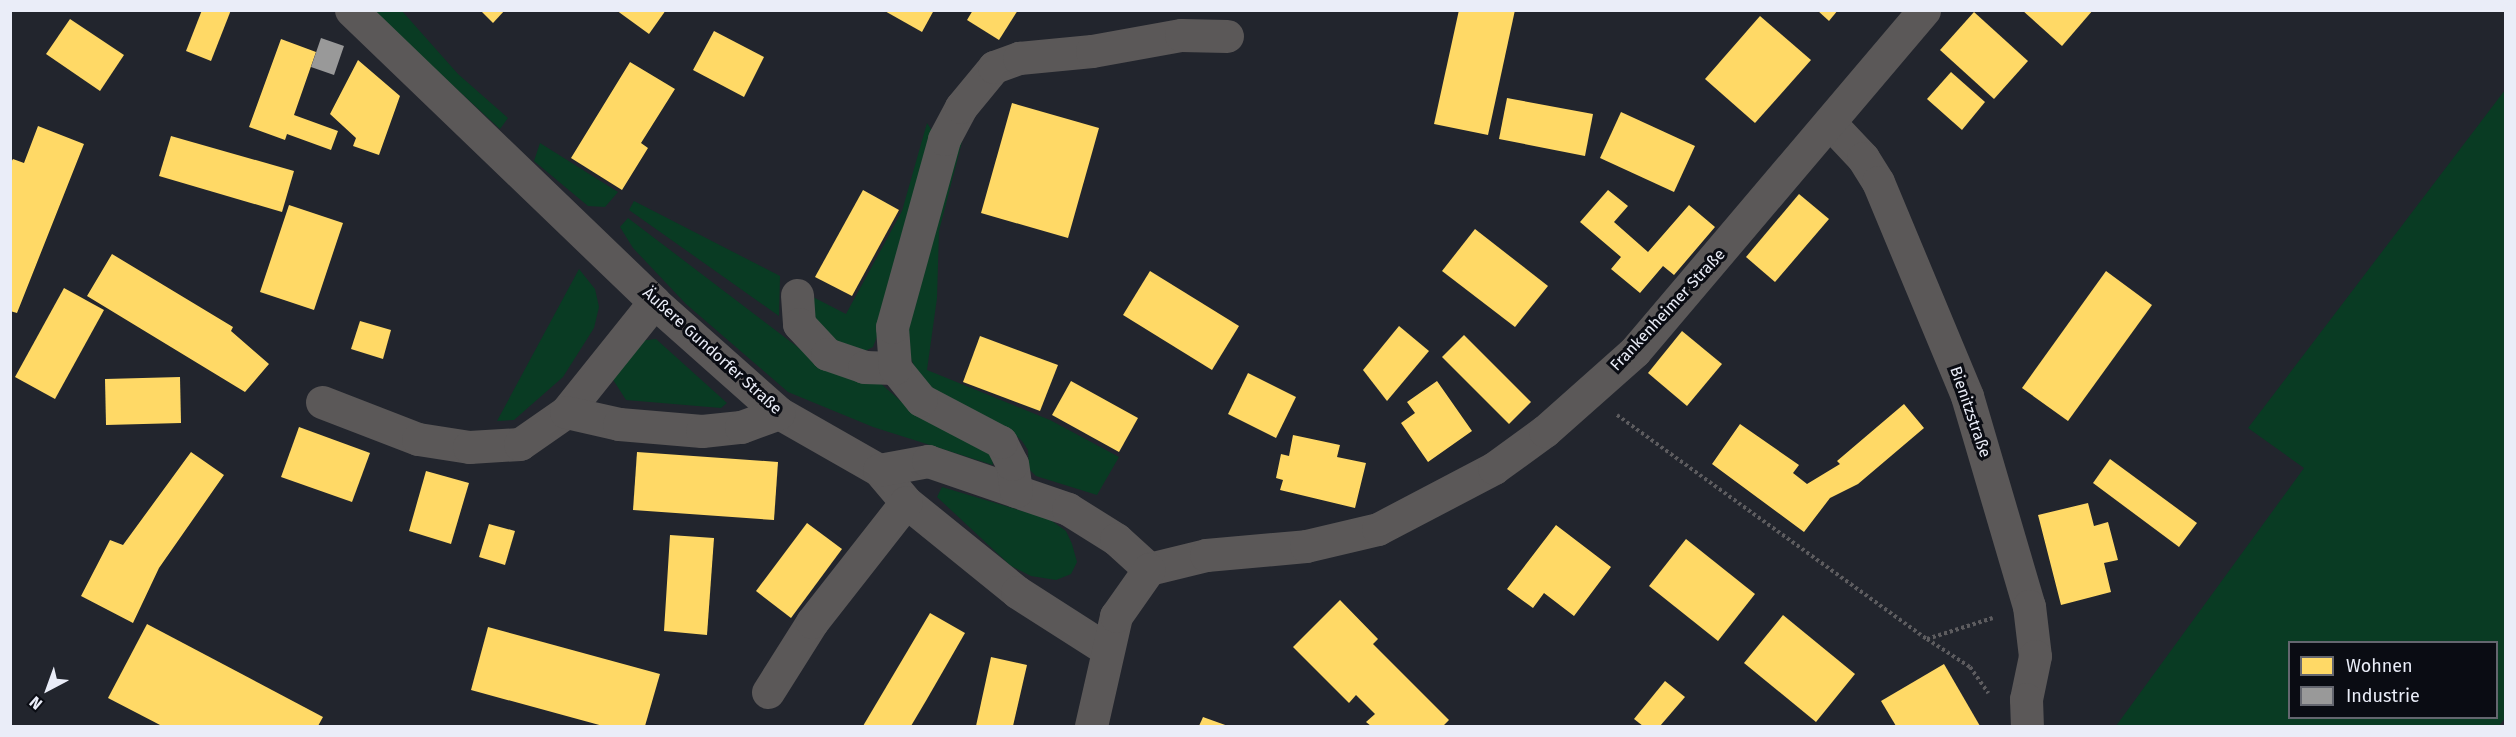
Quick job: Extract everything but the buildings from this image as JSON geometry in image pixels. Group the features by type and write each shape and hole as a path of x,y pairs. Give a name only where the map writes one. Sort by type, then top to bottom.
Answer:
{"street":[{"name":"Äußere Gundorfer Straße","path":"351,10 654,302 779,413 879,470 906,502 1017,592 1106,649"},
{"name":"Frankenheimer Straße","path":"1149,568 1206,555 1306,546 1378,529 1494,468 1545,431 1635,351 1924,10"},
{"path":"1016,491 1012,464 1001,442 921,400 895,368 892,327 944,139 961,107 994,67 1019,58 1092,51 1181,35 1227,36"},
{"name":"Bienitzstraße","path":"1830,123 1863,158 1878,182 1967,396 2029,606 2035,656 2026,699 2027,726"},
{"path":"797,295 799,324 827,354 864,367 895,368"},
{"path":"322,402 418,439 469,447 520,444 566,412 654,302"},
{"path":"566,412 619,424 702,431 741,427 779,413"},
{"path":"879,470 927,461 1068,509 1116,539 1149,568 1116,616 1106,649 1091,726"},
{"path":"768,692 812,622 906,502"}],"path":[{"path":"1587,394 1927,639 1970,667 1994,701"},
{"path":"1927,639 2029,606"}],"green space":[{"path":"372,11 402,11 458,74 508,118 500,129"},
{"path":"2505,90 2505,718 2499,726 2116,726 2304,468 2248,428"},
{"path":"927,123 935,135 878,334 873,347 861,353 818,333 811,296 846,314 902,211"},
{"path":"963,138 939,231 937,298 927,370 1050,420 1119,457 1097,495 1036,476 1029,469 1028,450 1022,441 1010,430 944,401 916,371 907,348 905,324 946,174"},
{"path":"540,143 618,192 605,207 588,206 534,161"},
{"path":"634,201 780,276 779,316 629,210"},
{"path":"628,218 820,364 879,382 904,404 990,446 993,465 873,427 788,392 686,304 633,248 620,227"},
{"path":"579,269 595,289 599,307 594,328 563,377 514,420 497,421"},
{"path":"656,339 727,403 721,408 626,400 612,378 638,341"},
{"path":"942,487 1049,519 1066,531 1072,544 1077,562 1071,574 1056,580 1031,576 1011,566 937,497"}]}
